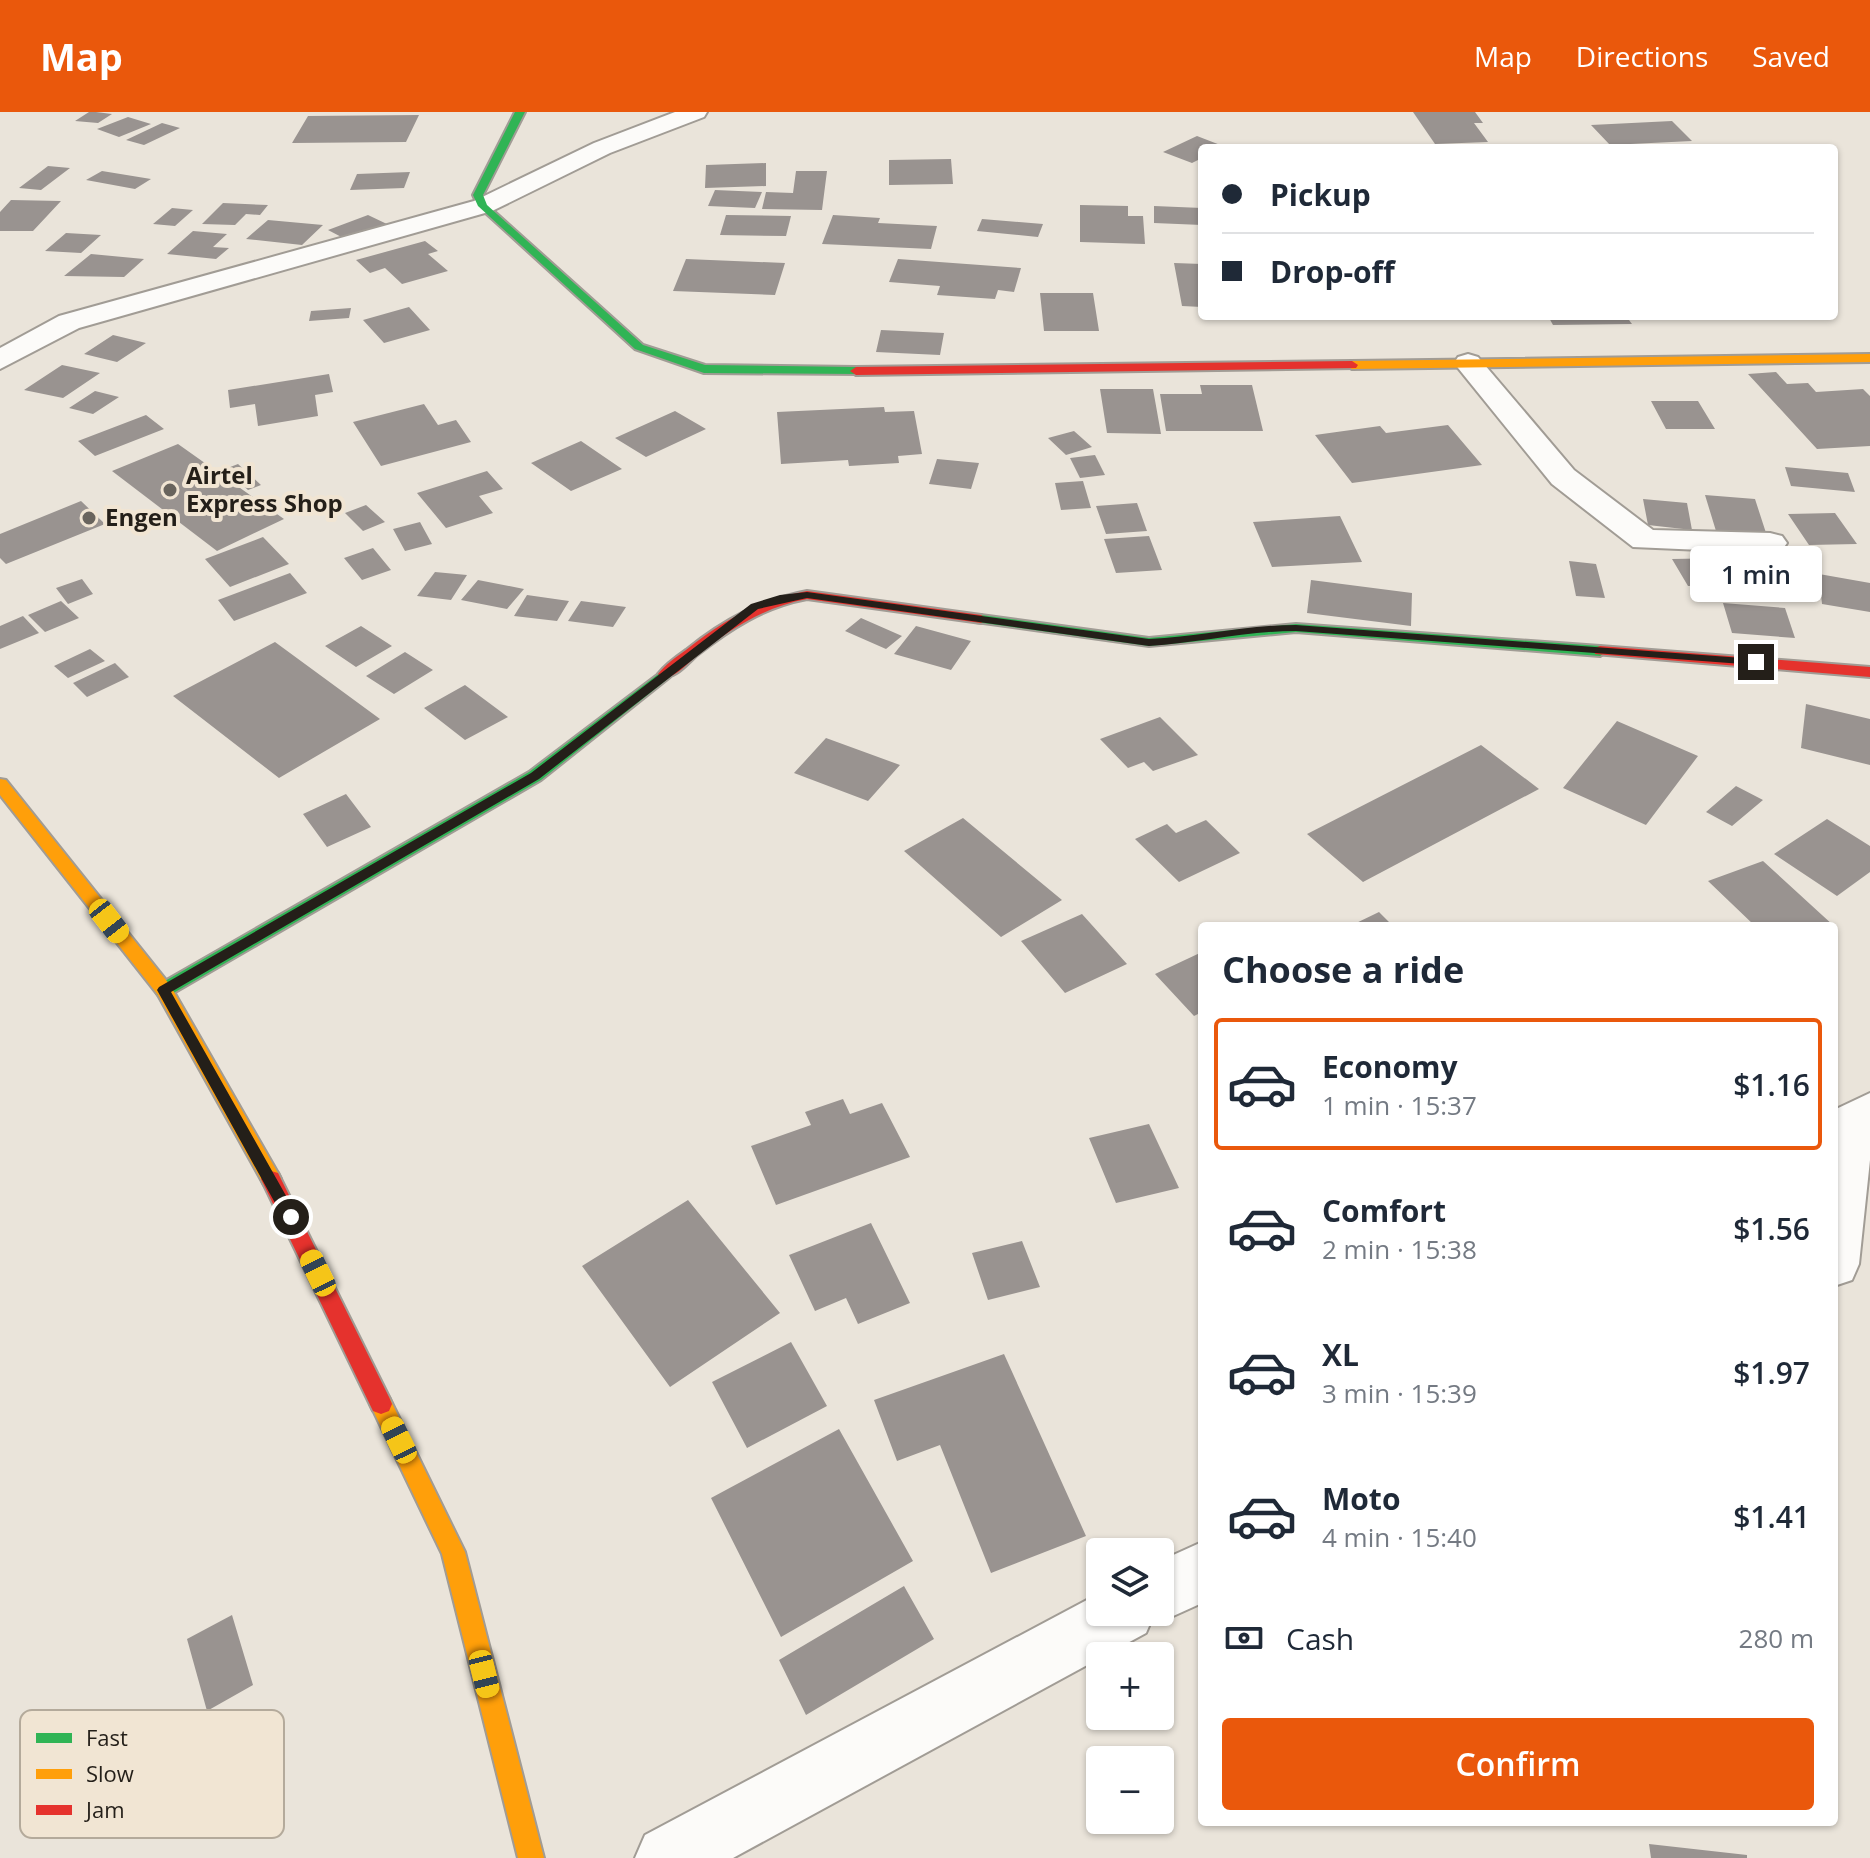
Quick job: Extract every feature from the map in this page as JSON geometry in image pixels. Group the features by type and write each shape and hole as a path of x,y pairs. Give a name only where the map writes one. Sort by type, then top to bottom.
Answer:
{"main road":[{"path":"520,112 478,195 483,206 639,347 704,369 759,372 1870,358"},
{"path":"164,990 535,776 735,619 755,607 780,598 835,598 1149,642 1188,640 1257,628 1296,628 1870,672"},
{"path":"0,784 164,990 277,1189 453,1552 531,1858"}],"street":[{"path":"0,360 69,322 483,206 602,148 696,112"},
{"path":"1468,363 1563,477 1645,540 1770,543"},
{"path":"1838,1229 1850,1124 1870,1112"},
{"path":"1174,1586 1198,1573"},
{"path":"668,1858 1099,1626"}],"building":[{"path":"89,112 112,114 98,123 75,121"},
{"path":"1413,112 1475,112 1483,123 1474,123 1488,142 1435,144"},
{"path":"419,115 406,142 292,143 308,116"},
{"path":"128,117 151,124 119,137 97,129"},
{"path":"1672,121 1692,141 1609,144 1591,125"},
{"path":"162,123 180,128 144,145 126,140"},
{"path":"1197,136 1218,144 1198,144 1198,160 1192,163 1163,152"},
{"path":"951,159 953,184 889,185 889,160"},
{"path":"766,163 766,186 705,188 706,165"},
{"path":"48,166 70,168 41,190 19,188"},
{"path":"102,171 151,179 135,189 86,180"},
{"path":"796,171 827,171 822,210 762,209 766,192 793,193"},
{"path":"410,172 404,188 350,190 357,174"},
{"path":"715,190 762,192 755,208 708,206"},
{"path":"11,200 61,201 33,231 0,231 0,212"},
{"path":"223,203 268,205 260,215 246,214 235,225 202,224"},
{"path":"1080,205 1128,206 1128,216 1143,216 1145,244 1080,242"},
{"path":"1154,206 1198,208 1198,225 1154,223"},
{"path":"172,208 193,210 175,226 153,224"},
{"path":"368,215 389,225 349,241 328,230"},
{"path":"726,215 791,216 786,236 720,235"},
{"path":"833,215 880,218 878,223 937,226 931,249 822,244"},
{"path":"982,219 1043,224 1038,237 977,231"},
{"path":"268,220 323,225 302,245 246,239"},
{"path":"193,231 227,234 213,247 229,248 216,259 167,254"},
{"path":"66,233 101,235 81,253 45,251"},
{"path":"425,241 438,251 428,254 448,271 402,284 385,268 370,273 356,260"},
{"path":"91,254 144,259 124,277 64,276"},
{"path":"686,259 785,263 775,295 673,291"},
{"path":"898,259 1021,268 1014,292 998,290 995,299 937,295 940,286 889,282"},
{"path":"1174,263 1198,264 1198,307 1182,306"},
{"path":"1040,293 1093,293 1099,331 1044,331"},
{"path":"409,307 430,330 384,343 363,320"},
{"path":"351,308 349,318 309,321 311,311"},
{"path":"1550,320 1629,320 1632,324 1553,325"},
{"path":"881,330 944,333 940,355 876,352"},
{"path":"113,335 146,343 117,362 84,354"},
{"path":"62,365 100,373 63,398 24,390"},
{"path":"1776,372 1787,384 1808,383 1816,392 1863,389 1870,396 1870,446 1817,449 1748,374"},
{"path":"329,374 333,392 315,395 318,416 258,426 255,404 230,408 228,390"},
{"path":"1200,385 1252,385 1263,431 1166,431 1160,394 1202,394"},
{"path":"1100,389 1153,389 1161,434 1107,433"},
{"path":"95,391 119,397 93,414 69,408"},
{"path":"1651,401 1698,401 1715,429 1666,429"},
{"path":"424,404 438,425 456,420 471,442 381,466 353,422"},
{"path":"884,407 885,412 914,411 922,454 898,456 899,463 849,466 848,460 781,464 777,412"},
{"path":"675,411 706,429 646,457 615,438"},
{"path":"146,415 164,429 95,456 78,441"},
{"path":"1448,425 1482,465 1352,483 1315,435 1380,426 1386,433"},
{"path":"1074,431 1092,447 1066,455 1048,438"},
{"path":"581,441 622,469 571,491 531,463"},
{"path":"178,444 284,519 217,551 112,471"},
{"path":"1095,455 1105,475 1080,478 1070,458"},
{"path":"937,459 979,463 971,489 929,484"},
{"path":"238,464 261,485 248,490 225,469"},
{"path":"1785,467 1848,473 1855,492 1791,486"},
{"path":"487,471 503,489 479,496 493,513 446,528 417,493"},
{"path":"1083,481 1091,508 1061,510 1055,483"},
{"path":"1705,495 1755,499 1767,536 1716,531"},
{"path":"1643,499 1687,503 1692,530 1648,525"},
{"path":"81,501 105,524 6,564 0,558 0,534"},
{"path":"1137,503 1147,531 1106,534 1096,506"},
{"path":"366,505 385,522 363,531 345,513"},
{"path":"1835,513 1857,544 1809,545 1788,514"},
{"path":"1340,516 1362,562 1272,567 1253,522"},
{"path":"420,522 432,544 405,551 393,529"},
{"path":"1149,536 1162,570 1116,573 1104,539"},
{"path":"263,537 289,564 230,587 205,559"},
{"path":"373,548 391,570 362,580 344,558"},
{"path":"1727,558 1745,585 1688,586 1672,559"},
{"path":"1569,561 1596,564 1605,598 1576,596"},
{"path":"1747,561 1798,567 1810,588 1791,587 1794,594 1763,593"},
{"path":"435,572 467,575 451,600 417,596"},
{"path":"290,573 307,593 234,621 218,600"},
{"path":"1819,574 1870,583 1870,612 1822,604"},
{"path":"82,579 93,594 68,604 56,588"},
{"path":"478,580 524,589 507,609 461,600"},
{"path":"1311,580 1412,593 1411,626 1307,613"},
{"path":"527,595 569,601 557,621 514,616"},
{"path":"61,601 79,618 45,632 28,615"},
{"path":"581,601 626,607 613,627 568,621"},
{"path":"1723,603 1785,608 1795,638 1732,633"},
{"path":"23,616 39,633 0,649 0,626"},
{"path":"861,618 902,636 886,649 845,631"},
{"path":"361,626 392,646 356,667 325,646"},
{"path":"916,626 971,641 951,670 894,654"},
{"path":"275,642 380,719 279,778 173,696"},
{"path":"90,649 105,661 68,678 54,666"},
{"path":"405,652 433,670 394,694 366,676"},
{"path":"115,663 129,677 87,697 73,683"},
{"path":"465,685 508,717 465,740 424,708"},
{"path":"1806,704 1870,719 1870,765 1801,748"},
{"path":"1160,717 1198,755 1153,771 1144,762 1128,768 1100,739"},
{"path":"1617,721 1698,756 1646,825 1563,788"},
{"path":"826,738 900,765 868,801 794,773"},
{"path":"1481,745 1539,789 1363,882 1307,834"},
{"path":"1736,786 1763,800 1732,826 1706,812"},
{"path":"346,794 371,827 327,847 303,814"},
{"path":"963,818 1062,900 1001,937 904,851"},
{"path":"1827,819 1870,846 1870,872 1837,896 1774,854"},
{"path":"1206,820 1240,853 1179,882 1135,839 1167,824 1176,833"},
{"path":"1763,861 1830,922 1751,922 1708,881"},
{"path":"1379,912 1389,922 1358,922"},
{"path":"1082,914 1127,964 1065,993 1021,941"},
{"path":"1198,954 1198,1014 1194,1016 1155,974"},
{"path":"843,1099 850,1114 882,1103 910,1157 776,1205 751,1146 811,1125 805,1112"},
{"path":"1149,1124 1179,1188 1116,1203 1089,1138"},
{"path":"688,1200 780,1313 670,1387 582,1266"},
{"path":"871,1223 910,1303 858,1324 846,1298 815,1311 789,1255"},
{"path":"1022,1241 1040,1287 988,1300 972,1253"},
{"path":"791,1342 827,1406 747,1448 712,1382"},
{"path":"1004,1354 1086,1536 991,1573 940,1445 897,1461 874,1400"},
{"path":"839,1429 913,1561 781,1637 711,1498"},
{"path":"904,1586 934,1639 806,1715 779,1660"},
{"path":"232,1615 253,1685 207,1710 187,1639"},
{"path":"1649,1844 1747,1855 1747,1858 1651,1858"}],"traffic: fast":[{"path":"520,112 478,195 483,206 639,347 704,369 856,371"},
{"path":"981,619 1149,642 1296,628 1600,651"},
{"path":"164,990 535,776 665,674"}],"traffic: slow":[{"path":"1352,365 1870,358"},
{"path":"0,784 164,990 271,1179"},
{"path":"381,1404 453,1552 531,1858"}],"traffic: jam":[{"path":"856,371 1352,365"},
{"path":"665,674 714,635 748,614 766,605 807,595 981,619"},
{"path":"1600,651 1870,672"},
{"path":"271,1179 381,1404"}],"place":[{"name":"Airtel Express Shop","path":"170,490"},
{"name":"Engen","path":"89,518"}],"route":[{"path":"291,1217 164,990 535,776 735,619 755,607 780,598 807,595 1149,642 1188,640 1257,628 1296,628 1358,635 1756,662"}]}
